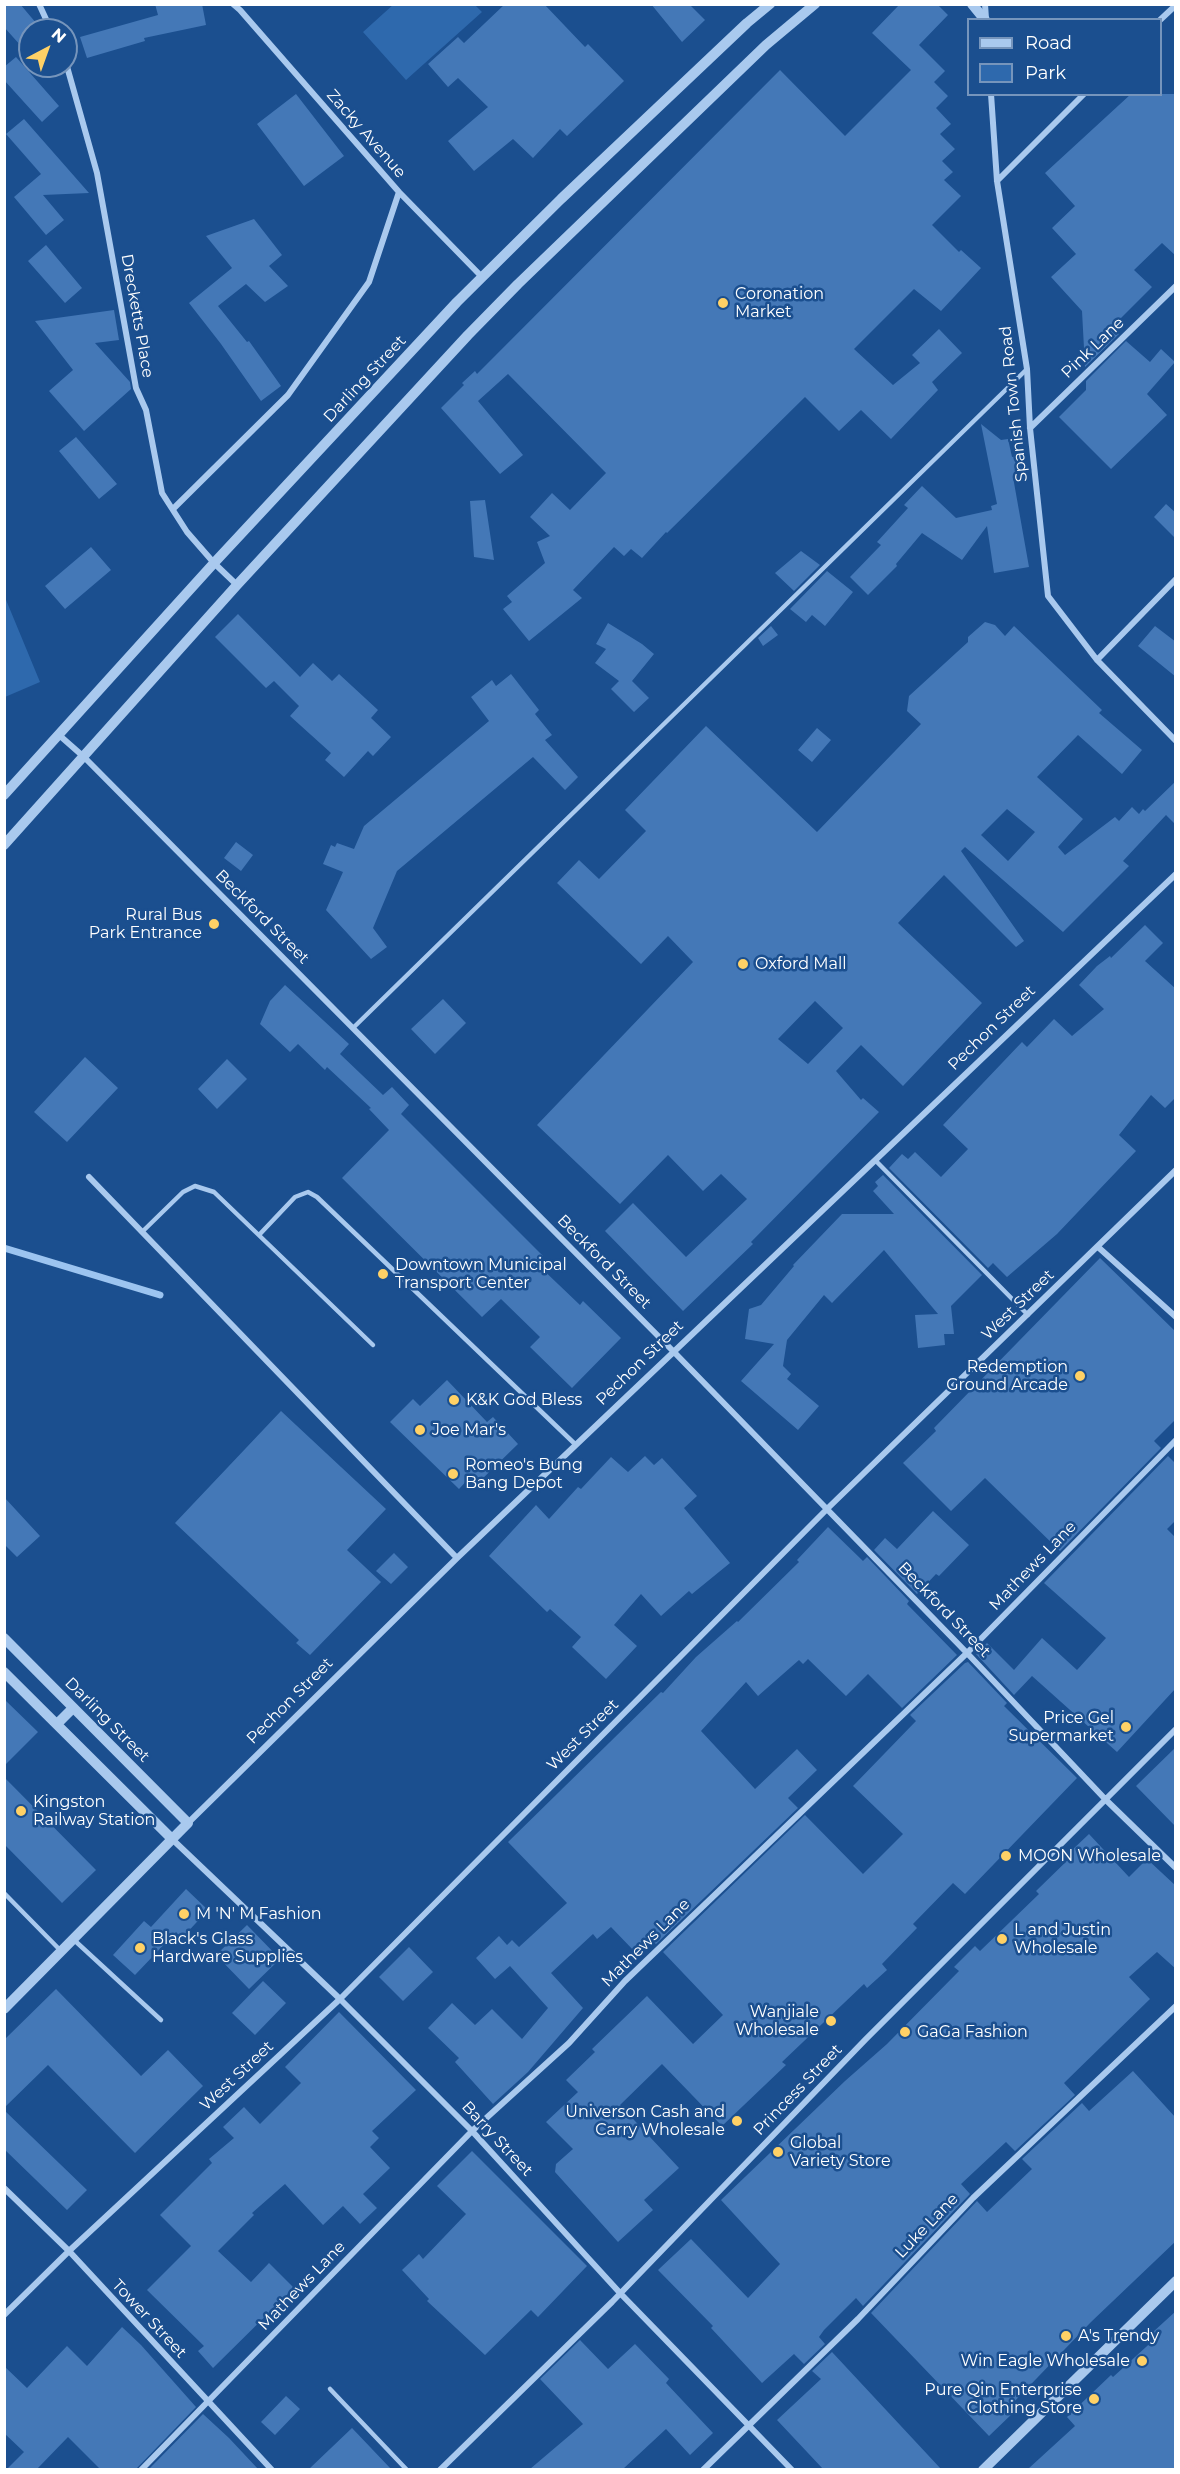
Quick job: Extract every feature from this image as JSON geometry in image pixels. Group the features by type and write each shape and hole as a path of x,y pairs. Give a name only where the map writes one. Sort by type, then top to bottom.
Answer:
{"street":[{"path":"39,4 45,18"},
{"name":"Zacky Avenue","path":"233,4 399,192 482,278"},
{"name":"Darling Street","path":"4,795 214,564 482,278 578,183 770,4"},
{"path":"4,845 390,417 510,293 766,45 815,4"},
{"path":"972,4 984,18"},
{"path":"1162,19 1176,5"},
{"name":"Drecketts Place","path":"70,78 97,172 136,388 146,410 162,493 187,532 214,564 237,585"},
{"name":"Spanish Town Road","path":"991,96 997,181 1027,369 1030,428 1048,596 1097,660 1176,741"},
{"path":"997,181 1082,96"},
{"path":"173,509 288,395 369,282 399,192"},
{"name":"Pink Lane","path":"1030,428 1176,286"},
{"path":"1097,660 1176,579"},
{"name":"Beckford Street","path":"59,735 84,757 828,1508 1106,1800 1176,1868"},
{"name":"Pechon Street","path":"4,2008 457,1558 1176,874"},
{"name":"West Street","path":"4,2315 340,1998 828,1508 1176,1170"},
{"path":"89,1177 457,1558"},
{"path":"1098,1247 1176,1317"},
{"name":"Mathews Lane","path":"141,2469 472,2131 569,2043 625,1981 968,1653 1176,1440"},
{"name":"Darling Street","path":"4,1638 188,1823"},
{"path":"4,1672 172,1839"},
{"path":"57,1725 74,1708"},
{"name":"Princess Street","path":"440,2469 620,2293 865,2040 1176,1729"},
{"name":"Barry Street","path":"172,1839 340,1998 472,2131 620,2293 792,2469"},
{"name":"Luke Lane","path":"703,2469 858,2319 973,2198 1176,2006"},
{"name":"Tower Street","path":"4,2188 69,2252 272,2469"},
{"path":"983,2469 1176,2281"}],"lane":[{"path":"353,1028 1027,369"},
{"path":"875,1160 1028,1315"},
{"path":"142,1232 183,1192 195,1186 214,1192 373,1345"},
{"path":"259,1234 295,1197 308,1192 317,1197 576,1445"},
{"path":"4,1893 61,1951"},
{"path":"73,1939 161,2020"},
{"path":"330,2390 408,2469"}],"green space":[{"path":"394,4 475,5 482,12 406,80 363,32"},
{"path":"4,595 40,682 5,697 4,697"}],"building":[{"path":"4,4 20,4 32,18 18,18 18,43 4,27"},
{"path":"155,4 202,4 206,25 144,38 145,41 87,58 80,37 158,15"},
{"path":"505,4 544,4 585,47 588,44 624,81 567,136 560,129 533,158 513,139 474,171 448,141 488,107 458,78 448,87 428,64 458,37 464,43"},
{"path":"651,4 689,4 705,20 682,42"},
{"name":"Coronation Market","path":"900,4 937,4 948,15 919,45 945,71 934,82 948,96 936,108 951,124 940,134 955,149 942,161 953,172 944,180 961,196 932,225 959,252 961,250 981,268 941,311 914,289 854,349 893,385 920,363 912,355 939,329 962,353 932,382 938,390 891,439 861,410 839,431 805,397 642,558 631,549 624,556 614,547 573,590 582,598 529,641 503,609 512,602 507,596 545,563 537,542 550,536 530,517 552,493 570,510 606,473 508,374 478,401 523,455 500,474 441,408 464,385 462,383 475,371 477,374 780,70 845,136 911,70 872,33"},
{"path":"16,57 18,78 34,78 59,106 42,122 4,80 4,67"},
{"path":"296,94 344,156 304,186 257,124"},
{"path":"1176,94 1176,256 1162,243 1134,270 1152,287 1111,328 1119,334 1085,367 1082,311 1051,277 1076,254 1052,228 1075,206 1045,173 1129,96"},
{"path":"24,119 89,193 43,195 64,220 46,235 14,197 41,174 6,134"},
{"path":"254,219 282,255 269,266 288,286 265,302 246,284 218,306 247,342 249,341 281,386 261,401 189,303 232,268 206,236"},
{"path":"46,245 82,288 65,303 28,261"},
{"path":"114,310 119,340 95,343 130,382 131,389 84,431 49,391 73,370 35,321"},
{"path":"1126,341 1150,362 1161,349 1175,362 1147,394 1167,415 1111,469 1059,417 1086,390 1086,381"},
{"path":"981,424 1001,440 1008,439 1012,457 1018,456 1022,475 1013,477 1029,567 994,573 987,526 962,560 922,533 896,564 897,566 868,595 850,577 881,545 877,542 908,508 904,505 922,486 956,518 992,510 991,506 997,504"},
{"path":"76,437 117,484 99,499 59,451"},
{"path":"485,500 494,560 474,557 470,501"},
{"path":"1166,504 1176,513 1176,539 1154,517"},
{"path":"91,547 111,570 65,609 45,586"},
{"path":"801,551 820,565 794,591 775,573"},
{"path":"827,571 853,592 825,626 812,615 806,622 790,609"},
{"path":"238,614 300,677 313,663 332,681 339,674 378,710 371,718 391,737 373,756 368,751 344,777 325,760 331,753 290,716 299,706 274,681 266,688 215,637"},
{"path":"985,622 995,625 1005,636 1014,626 1102,710 1099,713 1142,750 1122,774 1078,735 1037,777 1083,819 1058,847 1065,855 1115,817 1119,821 1132,807 1139,814 1143,809 1145,811 1176,781 1176,825 1166,815 1123,861 1129,866 1063,932 965,847 961,851 1024,941 1016,947 944,875 898,923 982,1003 903,1086 861,1045 836,1071 861,1100 863,1098 879,1112 751,1242 753,1244 683,1311 605,1231 633,1203 686,1257 747,1199 721,1174 703,1191 668,1155 620,1204 537,1125 693,962 668,936 641,964 557,883 579,860 599,879 646,831 625,810 706,726 817,832 921,724 907,711 909,696 968,642 968,637","holes":["1007,809 1035,832 1008,861 981,835","815,1001 843,1028 808,1064 778,1039"]},
{"path":"608,623 654,654 632,681 649,698 634,712 611,689 619,681 595,663 606,649 596,644"},
{"path":"771,626 778,635 763,646 758,638"},
{"path":"1155,626 1176,642 1176,677 1138,646"},
{"path":"511,674 539,710 535,714 552,735 545,740 578,777 565,790 533,757 397,871 373,928 387,947 371,959 326,910 343,872 323,864 331,845 335,847 337,843 354,849 364,826 489,721 471,697 492,680 496,686"},
{"path":"817,728 831,740 812,762 798,750"},
{"path":"236,842 253,855 241,871 224,858"},
{"path":"1145,925 1163,943 1145,961 1176,989 1176,1097 1165,1108 1151,1095 1119,1135 1136,1151 1057,1234 1007,1277 993,1263 988,1268 889,1168 902,1154 908,1159 915,1152 941,1177 968,1149 943,1125 1022,1042 1027,1047 1054,1019 1072,1036 1104,1009 1079,985 1097,966 1110,956 1111,958"},
{"path":"285,985 349,1044 340,1054 383,1095 392,1087 409,1105 401,1114 543,1256 536,1263 580,1305 583,1301 621,1338 572,1388 530,1347 540,1337 501,1299 482,1317 342,1178 389,1130 369,1109 371,1108 327,1067 325,1070 298,1044 290,1052 260,1024 270,1001"},
{"path":"443,999 466,1023 435,1054 411,1029"},
{"path":"85,1057 118,1088 67,1142 34,1112"},
{"path":"227,1059 247,1079 217,1109 198,1089"},
{"path":"883,1175 982,1275 951,1306 954,1334 944,1334 945,1345 918,1348 915,1315 938,1314 884,1250 832,1303 824,1295 787,1340 783,1366 791,1374 787,1379 819,1406 798,1430 741,1381 774,1344 745,1339 749,1309 761,1305 793,1265 842,1214 894,1214 873,1191 878,1186 875,1182"},
{"name":"Redemption Ground Arcade","path":"1100,1258 1176,1332 1176,1419 1154,1441 1161,1448 1060,1551 985,1478 951,1511 903,1463 936,1431 934,1428"},
{"path":"447,1380 487,1422 493,1417 518,1444 479,1482 472,1475 459,1489 390,1422 413,1399 420,1406"},
{"path":"281,1411 386,1509 347,1550 381,1582 310,1655 296,1643 299,1640 175,1523"},
{"path":"645,1456 654,1465 662,1458 697,1496 684,1508 730,1563 692,1594 689,1591 661,1616 641,1594 614,1625 637,1646 606,1679 572,1647 581,1637 550,1609 547,1612 489,1556 536,1505 549,1519 578,1487 581,1489 611,1457 628,1472"},
{"path":"1168,1456 1176,1464 1176,1520 1167,1529 1176,1538 1176,1688 1117,1752 1032,1676 1014,1695 976,1654 987,1643 1014,1670 1042,1638 1077,1670 1106,1638 1044,1583"},
{"path":"4,1497 40,1536 17,1557 4,1544"},
{"path":"933,1511 969,1545 939,1576 936,1574 917,1594 874,1550 885,1538 897,1549"},
{"path":"828,1527 863,1561 867,1557 909,1601 907,1604 957,1655 902,1708 868,1674 846,1696 808,1659 803,1664 799,1660 758,1696 746,1682 701,1731 755,1789 797,1749 817,1770 788,1798 798,1808 656,1944 650,1939 636,1953 611,1927 597,1939 593,1934 551,1973 583,2008 528,2072 493,2104 455,2062 459,2058 428,2028 452,2003 475,2025 492,2009 522,2039 548,2008 510,1966 495,1979 476,1958 499,1936 507,1945 512,1940 519,1947 567,1903 508,1842 661,1692 663,1693 696,1657 738,1622 799,1562 797,1560"},
{"path":"394,1553 408,1567 391,1584 376,1571"},
{"path":"968,1662 1007,1703 1004,1706 1077,1778 965,1894 953,1883 913,1924 917,1928 882,1964 887,1970 867,1988 864,1984 782,2062 786,2065 722,2126 662,2064 620,2105 679,2168 644,2200 653,2210 618,2242 555,2172 556,2164 573,2149 546,2122 578,2092 566,2080 595,2052 592,2049 647,1996 693,2044 723,2015 663,1952 805,1815 863,1874 903,1834 853,1786 916,1721 910,1715"},
{"name":"Kingston Railway Station","path":"4,1699 38,1732 4,1766"},
{"path":"1176,1747 1176,1827 1136,1786"},
{"name":"Kingston Railway Station","path":"4,1777 96,1870 62,1903 4,1844"},
{"path":"1089,1834 1129,1877 1147,1859 1176,1886 1176,1969 1157,1952 1129,1977 1150,1999 1064,2083 1075,2095 1015,2151 1006,2142 961,2184 970,2194 863,2306 856,2298 824,2330 819,2337 825,2344 804,2364 794,2354 762,2383 711,2328 713,2326 658,2270 691,2239 748,2298 780,2264 721,2200 887,2044 959,1971 954,1967 975,1946 980,1951 1039,1894 1036,1891 1074,1854 1071,1851"},
{"path":"186,1889 208,1910 182,1938 176,1932 135,1975 113,1955 144,1921 151,1927"},
{"path":"247,1925 280,1959 249,1989 216,1955"},
{"path":"409,1947 433,1972 403,2001 379,1977"},
{"path":"263,1981 286,2003 255,2035 232,2013"},
{"path":"56,1989 141,2076 168,2050 203,2086 135,2153 48,2065 4,2108 4,2040"},
{"path":"339,2012 416,2090 372,2131 379,2138 370,2147 390,2168 363,2194 377,2208 360,2224 343,2206 323,2225 285,2184 252,2213 254,2215 218,2251 251,2282 269,2263 294,2288 213,2368 198,2351 204,2346 147,2290 191,2246 160,2215 212,2163 209,2159 234,2138 223,2127 244,2107 260,2124 301,2083 285,2067"},
{"path":"1133,2071 1176,2118 1176,2241 1091,2322 1010,2406 1015,2411 989,2436 871,2313 977,2201 987,2212 1032,2169 1022,2159 1082,2103 1089,2111"},
{"path":"4,2110 87,2190 67,2210 4,2149"},
{"path":"472,2151 587,2266 538,2317 531,2310 485,2355 427,2301 429,2299 402,2270 419,2254 423,2259 466,2214 437,2186"},
{"path":"1176,2311 1176,2469 1028,2469 1075,2426 1067,2417 1111,2375 1113,2377 1157,2337 1153,2332"},
{"path":"122,2327 196,2407 136,2469 100,2469 68,2437 37,2469 7,2469 24,2452 4,2433 4,2366 27,2388 67,2346 87,2366"},
{"path":"580,2340 608,2369 635,2344 669,2379 666,2383 713,2433 690,2455 666,2429 623,2469 530,2469 583,2424 540,2379"},
{"path":"832,2352 941,2469 823,2469 777,2420 821,2379 812,2371"},
{"path":"286,2396 300,2409 275,2435 261,2422"},
{"path":"203,2414 229,2438 258,2469 149,2469"},
{"path":"352,2428 391,2469 309,2469"}],"waterway":[{"path":"4,1248 160,1295"}],"place":[{"name":"Coronation Market","path":"723,303"},
{"name":"Rural Bus Park Entrance","path":"214,924"},
{"name":"Oxford Mall","path":"743,964"},
{"name":"Downtown Municipal Transport Center","path":"383,1274"},
{"name":"Redemption Ground Arcade","path":"1080,1376"},
{"name":"K&K God Bless","path":"454,1400"},
{"name":"Joe Mar's","path":"420,1430"},
{"name":"Romeo's Bung Bang Depot","path":"453,1474"},
{"name":"Price Gel Supermarket","path":"1126,1727"},
{"name":"Kingston Railway Station","path":"21,1811"},
{"name":"MOON Wholesale","path":"1006,1856"},
{"name":"M 'N' M Fashion","path":"184,1914"},
{"name":"L and Justin Wholesale","path":"1002,1939"},
{"name":"Black's Glass Hardware Supplies","path":"140,1948"},
{"name":"Wanjiale Wholesale","path":"831,2021"},
{"name":"GaGa Fashion","path":"905,2032"},
{"name":"Universon Cash and Carry Wholesale","path":"737,2121"},
{"name":"Global Variety Store","path":"778,2152"},
{"name":"A's Trendy","path":"1066,2336"},
{"name":"Win Eagle Wholesale","path":"1142,2361"},
{"name":"Pure Qin Enterprise Clothing Store","path":"1094,2399"}]}
